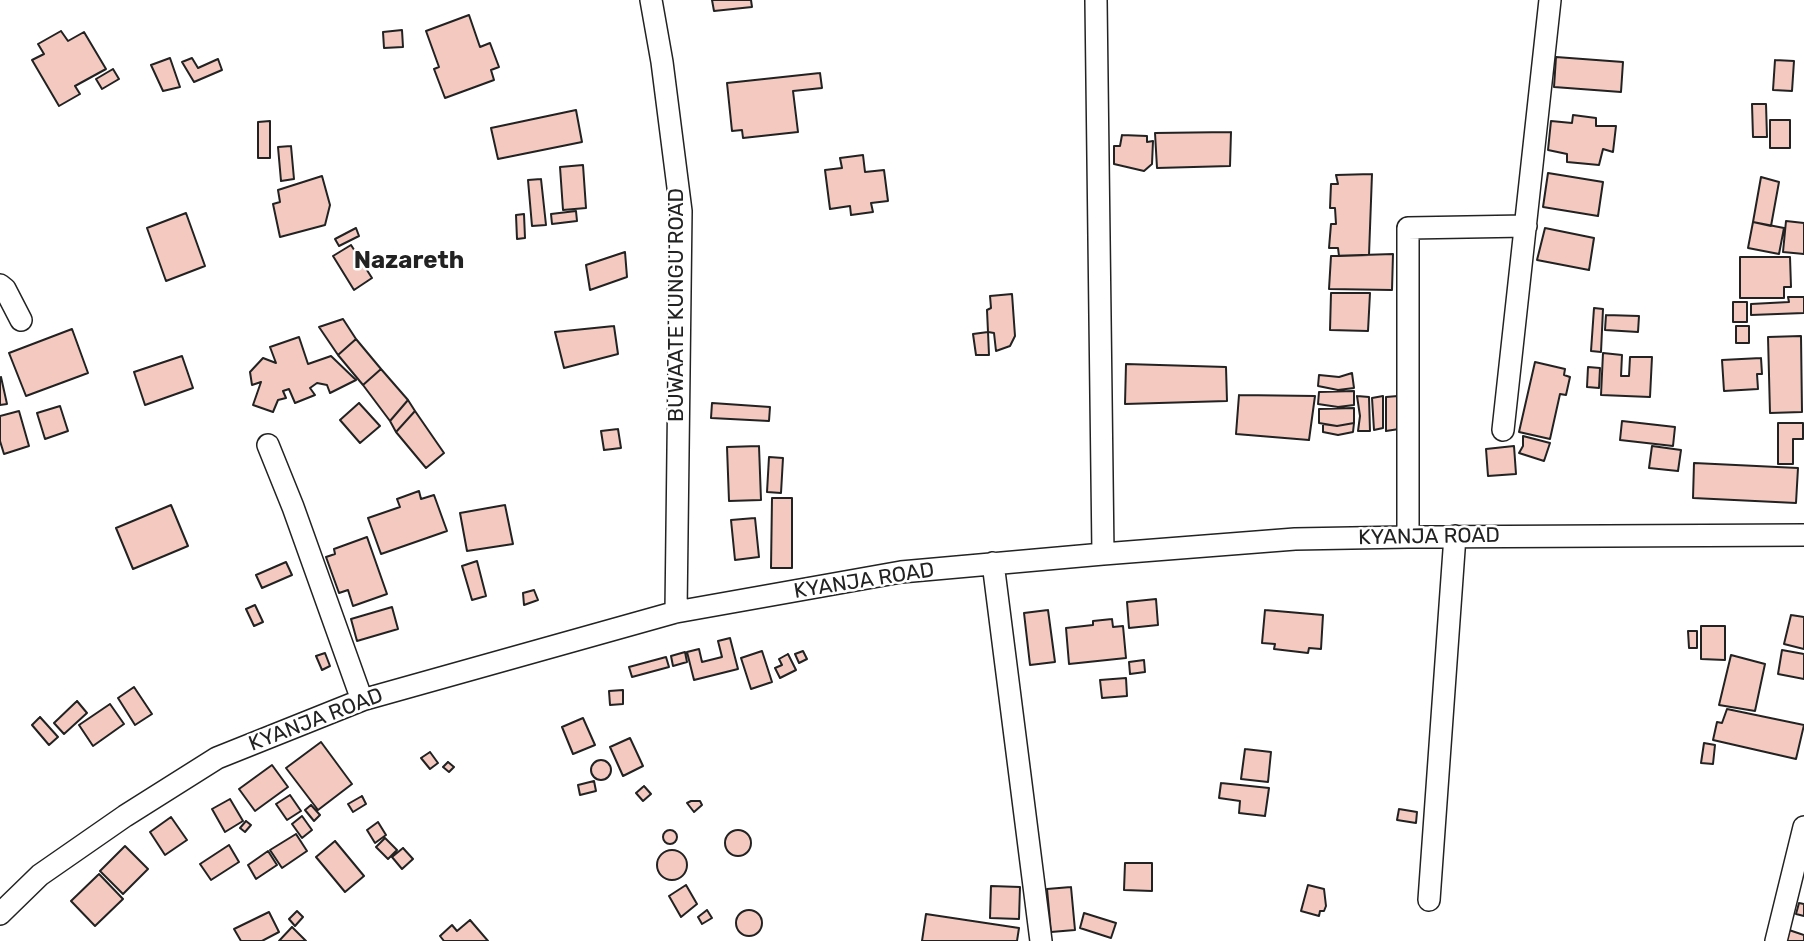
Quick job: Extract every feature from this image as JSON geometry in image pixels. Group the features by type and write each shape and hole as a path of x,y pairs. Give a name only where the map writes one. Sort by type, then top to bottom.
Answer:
{"street":[{"name":"BUWAATE KUNGU ROAD","path":"651,0 662,62 681,211 676,612"},
{"path":"1096,0 1103,554"},
{"path":"1503,429 1550,0"},
{"path":"1408,537 1408,228 1526,226"},
{"path":"0,285 5,289 20,320"},
{"path":"268,445 362,700"},
{"name":"KYANJA ROAD","path":"0,914 40,875 216,758 362,700 676,612 901,572 1295,539 1804,535"},
{"path":"1429,900 1455,536"},
{"path":"993,564 1041,941"},
{"path":"1776,941 1803,838"}],"building":[{"path":"712,0 751,0 752,7 714,11"},
{"path":"469,15 480,47 490,43 499,67 491,70 494,80 445,98 434,69 439,67 426,31"},
{"path":"402,30 403,47 384,48 383,32"},
{"path":"61,31 68,41 84,32 106,69 75,86 80,94 59,106 32,60 44,54 38,44"},
{"path":"1556,57 1623,62 1621,92 1554,87"},
{"path":"170,58 180,87 163,91 151,65"},
{"path":"192,58 198,68 218,59 222,70 194,82 182,62"},
{"path":"1775,60 1794,61 1792,91 1773,90"},
{"path":"113,69 119,79 102,89 96,79"},
{"path":"820,73 822,88 793,91 798,132 743,138 742,130 732,131 727,83"},
{"path":"1752,104 1766,104 1767,137 1753,137"},
{"path":"576,110 582,142 498,159 491,128"},
{"path":"1573,115 1596,118 1596,126 1616,126 1613,152 1603,149 1599,165 1567,162 1567,154 1548,150 1551,121 1572,123"},
{"path":"1770,120 1790,120 1790,148 1770,148"},
{"path":"270,121 270,158 258,158 258,122"},
{"path":"1231,132 1230,166 1157,168 1155,133"},
{"path":"1122,135 1147,136 1147,142 1153,141 1152,164 1144,171 1114,164 1114,146 1120,146"},
{"path":"291,146 294,179 281,181 278,147"},
{"path":"863,155 865,172 884,170 888,201 871,203 873,212 851,215 850,206 830,209 825,170 842,168 840,158"},
{"path":"583,165 586,208 563,210 560,167"},
{"path":"1548,173 1603,182 1598,216 1543,207"},
{"path":"1372,174 1369,255 1339,256 1338,248 1329,248 1331,224 1336,224 1335,208 1330,208 1331,184 1338,184 1336,175"},
{"path":"322,176 330,205 325,225 280,237 273,204 280,202 278,190"},
{"path":"1761,177 1779,182 1771,226 1753,222"},
{"path":"541,179 546,225 532,226 528,180"},
{"path":"576,211 577,221 552,224 551,214"},
{"path":"186,213 205,266 166,281 147,228"},
{"path":"524,214 525,238 517,239 516,215"},
{"path":"1786,221 1804,223 1804,254 1783,252"},
{"path":"1753,222 1784,228 1779,254 1748,248"},
{"path":"356,228 359,236 339,246 335,239"},
{"path":"1545,228 1594,238 1589,270 1537,260"},
{"path":"351,245 372,278 354,290 333,256"},
{"path":"625,252 627,277 590,290 586,265"},
{"path":"1393,254 1392,290 1329,289 1331,256"},
{"path":"1740,257 1790,257 1791,287 1784,287 1784,298 1740,298"},
{"path":"1331,293 1370,293 1368,331 1330,330"},
{"path":"1012,294 1015,336 1010,346 996,351 994,333 988,332 987,310 991,308 990,296"},
{"path":"1788,297 1804,297 1804,313 1751,315 1751,304 1789,302"},
{"path":"1733,302 1747,302 1747,322 1733,322"},
{"path":"1594,308 1603,309 1601,352 1591,351"},
{"path":"1606,315 1639,316 1638,332 1605,330"},
{"path":"343,319 356,339 338,355 319,327"},
{"path":"614,326 618,354 564,368 555,332"},
{"path":"1736,326 1749,326 1749,343 1736,343"},
{"path":"72,329 88,373 26,396 9,353"},
{"path":"988,332 989,355 976,355 973,334"},
{"path":"1801,336 1802,412 1770,413 1768,337"},
{"path":"299,337 308,364 331,356 356,380 330,393 327,385 317,383 310,388 315,395 295,403 289,389 283,391 286,398 278,400 273,412 253,405 261,382 252,385 250,372 263,358 276,363 270,347"},
{"path":"356,339 381,369 363,385 338,355"},
{"path":"1603,353 1622,355 1621,376 1629,376 1630,357 1652,357 1650,397 1601,395"},
{"path":"182,356 193,388 145,405 134,372"},
{"path":"1761,358 1762,374 1757,374 1758,389 1724,391 1722,360"},
{"path":"1535,362 1565,369 1564,375 1570,377 1566,395 1560,394 1550,439 1519,432"},
{"path":"1126,364 1226,367 1227,401 1125,404"},
{"path":"1588,367 1600,368 1599,388 1587,387"},
{"path":"381,369 408,400 390,421 363,385"},
{"path":"1352,373 1354,388 1338,390 1318,386 1319,375 1339,377"},
{"path":"0,378 7,404 0,405"},
{"path":"1354,391 1354,405 1338,407 1318,404 1319,392"},
{"path":"1239,395 1315,396 1309,440 1236,434"},
{"path":"1357,396 1369,397 1370,431 1358,431 1360,416"},
{"path":"1383,396 1383,428 1374,430 1372,398"},
{"path":"1398,396 1399,429 1386,431 1386,397"},
{"path":"408,400 415,411 396,432 390,421"},
{"path":"359,403 380,426 360,443 340,420"},
{"path":"712,403 770,407 769,421 711,418"},
{"path":"60,406 68,431 45,439 37,413"},
{"path":"1354,408 1354,423 1337,426 1319,423 1319,409"},
{"path":"19,411 29,446 4,454 0,441 0,416"},
{"path":"415,411 444,453 426,468 396,432"},
{"path":"1622,421 1675,427 1673,446 1620,440"},
{"path":"1354,423 1353,432 1338,435 1323,432 1323,424 1337,426"},
{"path":"1778,423 1803,423 1803,439 1793,439 1793,464 1778,464"},
{"path":"618,429 621,448 604,450 601,431"},
{"path":"1523,436 1550,443 1544,461 1519,453 1523,446"},
{"path":"759,446 761,500 729,501 727,447"},
{"path":"1514,446 1516,474 1488,476 1486,449"},
{"path":"1652,446 1681,450 1678,471 1649,468"},
{"path":"769,457 783,458 781,493 767,492"},
{"path":"1694,463 1798,468 1796,503 1693,498"},
{"path":"419,491 421,499 434,495 447,531 381,554 368,518 400,507 397,499"},
{"path":"772,498 792,498 792,568 771,568"},
{"path":"171,505 188,546 133,569 116,528"},
{"path":"505,505 513,544 467,551 460,513"},
{"path":"755,518 759,557 735,560 731,520"},
{"path":"367,537 387,594 353,606 348,590 339,593 326,557 335,554 334,549"},
{"path":"477,561 486,596 472,600 462,566"},
{"path":"286,562 292,575 262,588 256,575"},
{"path":"534,590 538,600 524,605 523,593"},
{"path":"1156,599 1158,625 1129,628 1127,602"},
{"path":"255,605 263,622 254,626 246,609"},
{"path":"392,607 398,629 357,641 351,619"},
{"path":"1048,610 1055,662 1030,665 1024,613"},
{"path":"1265,610 1323,615 1321,649 1309,648 1308,653 1274,649 1275,644 1262,643"},
{"path":"1791,615 1804,617 1804,649 1784,644"},
{"path":"1112,619 1113,627 1123,626 1126,658 1069,664 1066,628 1093,625 1093,621"},
{"path":"1701,626 1725,626 1725,660 1701,659"},
{"path":"1688,631 1697,631 1697,648 1689,648"},
{"path":"730,638 738,669 694,680 687,652 699,649 702,662 722,657 718,641"},
{"path":"1782,650 1804,654 1804,679 1778,674"},
{"path":"762,651 772,682 751,689 741,658"},
{"path":"803,651 807,659 799,663 795,654"},
{"path":"685,652 687,662 673,666 671,656"},
{"path":"325,653 330,666 322,670 316,656"},
{"path":"788,654 796,670 780,678 775,668 782,665 779,659"},
{"path":"1731,655 1765,664 1755,711 1719,705"},
{"path":"666,657 669,667 632,677 629,667"},
{"path":"1144,660 1145,672 1130,674 1129,662"},
{"path":"1126,678 1127,696 1102,698 1100,680"},
{"path":"134,687 152,714 135,725 118,698"},
{"path":"623,690 623,704 610,705 609,691"},
{"path":"77,701 87,713 64,734 54,723"},
{"path":"110,704 124,724 93,746 79,725"},
{"path":"1727,709 1804,725 1796,759 1713,740 1717,722 1722,723"},
{"path":"40,717 58,737 49,745 32,725"},
{"path":"583,718 595,745 573,754 562,727"},
{"path":"630,738 643,766 623,776 610,747"},
{"path":"321,742 352,784 318,810 286,768"},
{"path":"1704,743 1715,745 1713,764 1701,763"},
{"path":"1245,749 1271,752 1268,782 1241,779"},
{"path":"430,752 438,763 430,769 421,758"},
{"path":"597,760 605,760 611,770 605,780 597,780 591,774 591,766"},
{"path":"448,762 454,767 449,772 443,767"},
{"path":"272,765 288,787 255,811 239,789"},
{"path":"594,781 596,791 580,795 578,785"},
{"path":"1221,783 1269,788 1265,816 1239,813 1240,801 1219,798"},
{"path":"644,786 651,794 643,801 636,793"},
{"path":"290,795 301,811 287,820 276,804"},
{"path":"362,796 366,804 353,812 348,804"},
{"path":"230,799 243,821 225,832 212,809"},
{"path":"700,801 702,805 694,812 687,803"},
{"path":"311,805 320,815 314,821 305,810"},
{"path":"1399,809 1417,812 1416,823 1397,820"},
{"path":"302,816 312,830 302,838 292,824"},
{"path":"171,817 187,840 165,855 150,832"},
{"path":"246,821 251,825 245,832 240,828"},
{"path":"378,822 386,835 375,843 367,830"},
{"path":"670,830 675,832 675,842 670,844 665,842 663,837 665,832"},
{"path":"738,830 747,834 751,843 747,852 738,856 729,852 725,843 729,834"},
{"path":"296,834 307,851 282,868 270,850"},
{"path":"385,838 397,850 388,859 376,847"},
{"path":"335,841 364,876 345,892 316,857"},
{"path":"229,845 239,862 211,880 200,864"},
{"path":"125,846 148,869 123,894 100,871"},
{"path":"403,848 413,859 402,869 392,857"},
{"path":"672,850 678,851 686,859 686,871 678,879 672,880 666,879 658,871 657,865 658,859 666,851"},
{"path":"268,851 277,865 256,879 248,865"},
{"path":"1125,863 1152,863 1152,891 1124,890"},
{"path":"99,874 123,899 95,926 71,901"},
{"path":"686,885 697,904 681,917 669,896"},
{"path":"1308,885 1324,889 1326,906 1319,916 1301,911"},
{"path":"991,886 1020,887 1019,919 990,918"},
{"path":"1071,887 1075,930 1051,932 1047,889"},
{"path":"1799,903 1804,904 1804,916 1796,914"},
{"path":"707,910 712,918 702,924 698,917"},
{"path":"749,910 758,914 762,923 758,932 749,936 740,932 736,923 740,914"},
{"path":"297,911 303,917 295,926 289,919"},
{"path":"269,912 279,932 262,941 241,941 234,929"},
{"path":"1084,913 1116,923 1111,938 1080,928"},
{"path":"926,914 1019,928 1017,941 922,941"},
{"path":"470,920 488,941 444,941 440,936 452,925 457,931"},
{"path":"292,927 306,941 279,941"},
{"path":"1789,930 1804,935 1804,941 1785,941"}],"district":[{"name":"Nazareth","path":"409,261"}]}
